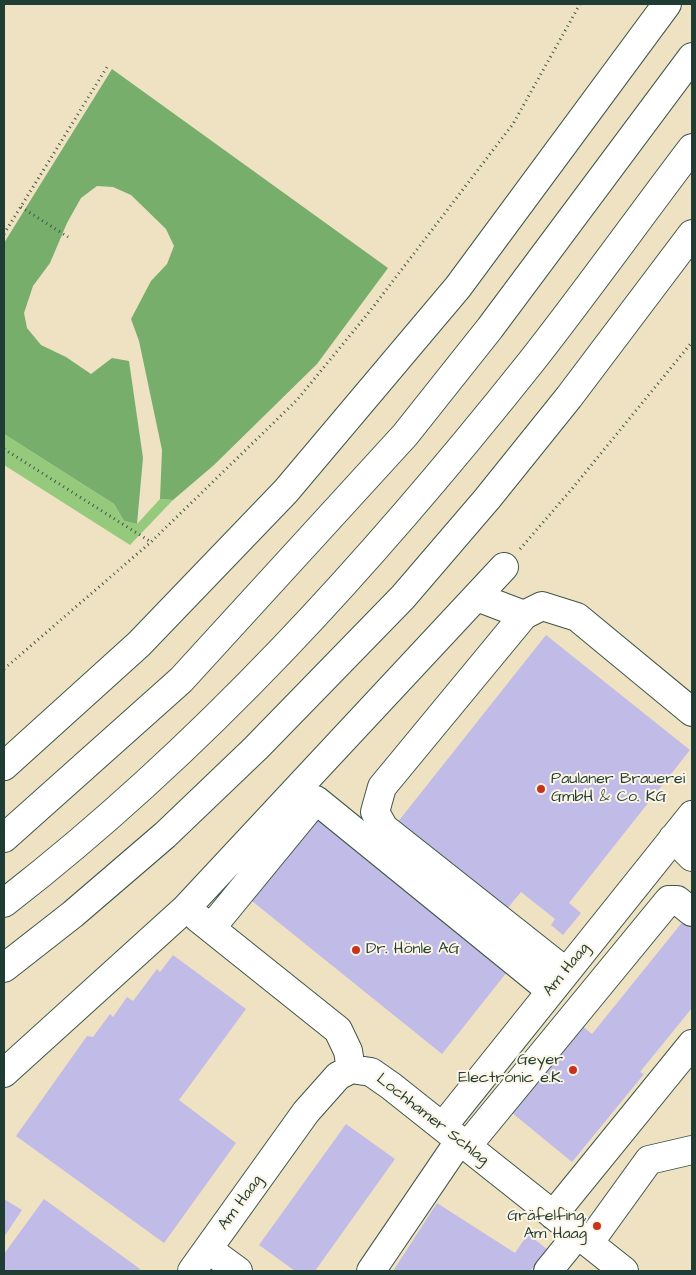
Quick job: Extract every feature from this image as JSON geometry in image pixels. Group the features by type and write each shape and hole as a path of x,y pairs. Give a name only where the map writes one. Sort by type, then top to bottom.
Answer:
{"main road":[{"path":"4,766 139,644 286,491 458,286 667,4"},
{"path":"4,838 181,680 404,435 490,328 692,57"},
{"path":"4,903 133,795 223,712 360,566 447,465 532,360 692,148"},
{"path":"4,968 73,914 165,835 256,748 403,597 487,499 563,404 692,234"},
{"path":"4,1072 186,908 504,567"},
{"path":"476,597 524,615"},
{"path":"559,981 384,828 375,812 382,787 524,615 542,606 577,616 692,712"},
{"path":"211,928 316,800 559,981"},
{"name":"Am Haag","path":"456,1138 559,981 683,848 692,815"},
{"path":"371,1271 456,1138 670,900 677,900 692,912"},
{"path":"186,908 338,1030 348,1050 351,1069"},
{"path":"553,1215 692,1044"},
{"name":"Am Haag","path":"192,1271 306,1112 338,1076 351,1069"},
{"name":"Lochhamer Schlag","path":"351,1069 371,1072 624,1271"},
{"path":"548,1271 583,1239 649,1160 692,1150"},
{"path":"208,1249 238,1271"}],"path":[{"path":"4,669 151,542 296,400 370,310 513,124 580,4"},
{"path":"4,234 107,67"},
{"path":"21,206 68,237"},
{"path":"504,567 571,490 692,342"},
{"path":"4,448 151,542"}],"green space":[{"path":"112,69 388,268 317,364 214,465 173,500 160,499 162,450 139,341 131,319 151,281 167,264 174,246 166,229 131,195 113,187 97,186 81,198 67,223 50,263 33,286 24,313 27,328 41,345 66,357 91,374 112,358 129,361 143,458 137,524 124,521 114,504 4,434 4,243"},
{"path":"4,434 114,504 124,521 137,524 160,499 173,500 130,545 4,465"}],"building":[{"name":"Paulaner Brauerei GmbH & Co. KG","path":"546,635 690,750 569,903 581,913 563,935 551,925 555,919 521,892 502,915 393,828"},
{"path":"316,810 511,967 442,1054 247,897"},
{"path":"684,920 692,927 692,1008 640,1072 644,1074 572,1162 511,1112 581,1025 592,1034"},
{"path":"173,955 246,1009 179,1100 236,1143 164,1243 16,1136 87,1036 93,1037 110,1014 113,1017 127,997 133,1001 157,969 160,972"},
{"path":"346,1124 395,1159 315,1271 295,1271 259,1245"},
{"path":"4,1199 22,1210 4,1237"},
{"path":"44,1199 140,1269 139,1271 4,1271 4,1254"},
{"path":"437,1203 515,1253 528,1234 548,1250 530,1271 393,1271"}],"place":[{"name":"Paulaner Brauerei GmbH & Co. KG","path":"541,789"},
{"name":"Dr. Hönle AG","path":"356,950"},
{"name":"Geyer Electronic e.K.","path":"573,1070"},
{"name":"Gräfelfing, Am Haag","path":"597,1226"}]}
